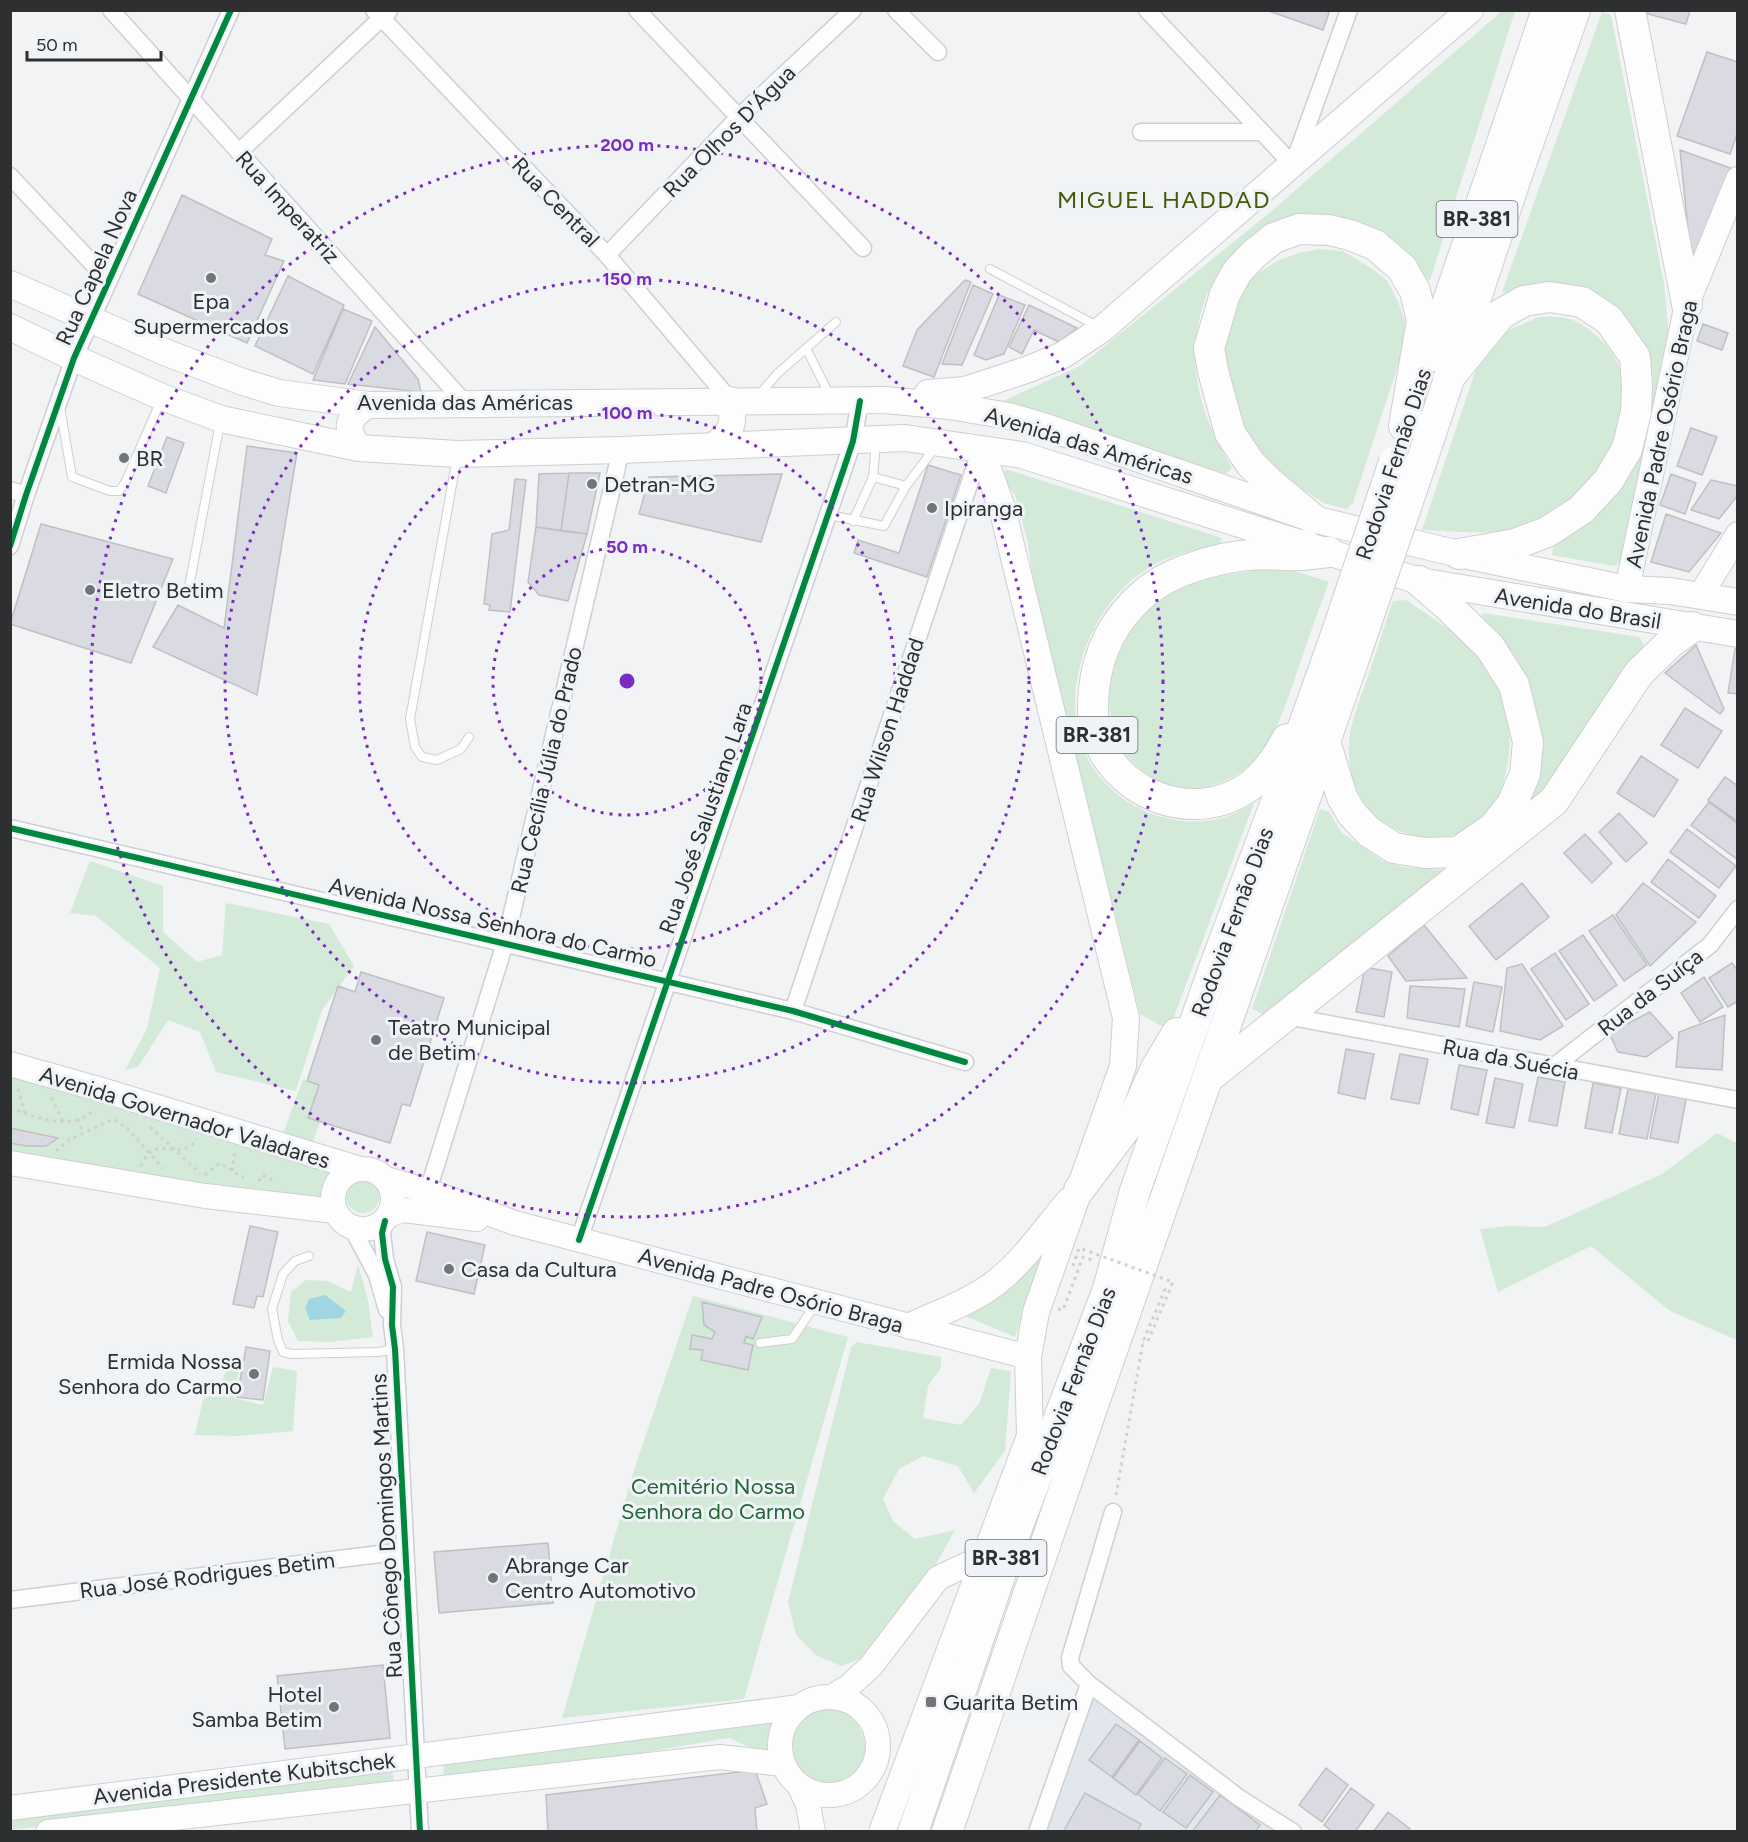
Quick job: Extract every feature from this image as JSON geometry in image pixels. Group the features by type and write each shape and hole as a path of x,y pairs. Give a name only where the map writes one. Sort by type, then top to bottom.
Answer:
{"highway":[{"name":"BR-381","path":"1451,295 1528,10"},
{"name":"Rodovia Fernão Dias","path":"1407,464 1404,426 1451,295 1547,10"},
{"name":"Rodovia Fernão Dias","path":"913,1832 1009,1549 1108,1289 1135,1191 1214,968 1342,643 1407,464 1448,379 1575,10"},
{"path":"1630,10 1687,304"},
{"path":"1313,519 1250,463 1230,433 1213,371 1209,348 1226,294 1237,272 1252,255 1274,238 1299,229 1329,230 1375,245 1402,268 1415,291 1422,320 1404,426"},
{"path":"1448,379 1501,314 1524,301 1549,297 1582,302 1609,320 1635,357 1636,412 1627,449 1608,481 1581,510 1547,531 1515,544 1459,554"},
{"name":"BR-381","path":"1329,552 1297,555 1259,554 1221,559 1185,570 1159,582 1137,600 1113,630 1104,647 1095,674 1092,703 1094,725 1101,746 1112,765 1127,781 1146,793 1166,801 1188,804 1210,803 1232,796 1251,786 1267,771 1342,643"},
{"path":"1325,741 1342,797 1352,814 1369,832 1394,848 1425,853 1458,852 1493,828 1512,804 1526,774 1527,742 1514,685 1490,647 1419,581"},
{"path":"1208,1078 1554,801 1639,673 1671,642 1692,627"},
{"name":"Rodovia Fernão Dias","path":"947,1832 1325,741 1342,643"},
{"path":"1079,1190 1134,1117 1156,1068 1214,968"},
{"path":"1030,1436 1096,1262 1135,1191"}],"main road":[{"path":"885,400 965,390 995,381 1063,355 1102,329 1470,10"},
{"name":"Avenida das Américas","path":"10,284 91,321 243,382 279,393 368,405 742,400 885,400 949,405 1009,416 1313,519 1459,554"},
{"name":"Avenida das Américas","path":"10,327 162,397 221,420 359,448 457,454 621,450 905,438 1022,455 1419,581"},
{"path":"713,446 726,438 733,414 742,400"},
{"path":"359,448 351,438 349,425 356,412 368,405"},
{"path":"882,1832 1030,1436 1028,1357 1036,1312 1123,1066 1126,1018 1002,508 981,449"},
{"name":"Avenida do Brasil","path":"1459,554 1627,589 1670,591 1737,602"},
{"name":"Avenida do Brasil","path":"1419,581 1737,634"},
{"path":"910,1326 979,1294 996,1283 1013,1268 1079,1190"}],"street":[{"name":"Rua Imperatriz","path":"111,10 466,404"},
{"name":"Rua Capela Nova","path":"10,546 18,493 59,403 74,358 231,10"},
{"path":"637,10 863,248"},
{"name":"Rua Olhos D'Água","path":"607,255 738,118 853,10"},
{"path":"896,10 938,52"},
{"path":"1147,10 1293,165 1349,10"},
{"path":"239,152 382,13"},
{"name":"Rua Central","path":"382,13 742,400"},
{"path":"1141,132 1262,132"},
{"path":"10,176 109,281"},
{"name":"Avenida Padre Osório Braga","path":"1627,589 1687,304 1737,179"},
{"name":"Rua José Salustiano Lara","path":"579,1240 829,515 864,440 860,401"},
{"name":"Rua Wilson Haddad","path":"793,1011 981,449"},
{"name":"Rua Cecília Júlia do Prado","path":"428,1191 505,943 621,450"},
{"path":"1700,596 1737,534"},
{"name":"Avenida Nossa Senhora do Carmo","path":"10,828 793,1011 965,1062"},
{"name":"Rua da Suíça","path":"1553,1067 1710,945 1737,909"},
{"name":"Rua da Suécia","path":"1286,1016 1737,1100"},
{"name":"Avenida Governador Valadares","path":"14,1076 102,1090 360,1169"},
{"path":"10,1163 344,1219 369,1229 378,1226 388,1217 393,1200 393,1192 386,1179 378,1173 360,1169 352,1171 340,1181 334,1195 344,1219 377,1275 392,1325"},
{"name":"Avenida Padre Osório Braga","path":"386,1179 428,1191 515,1223 1028,1357"},
{"name":"Avenida Padre Osório Braga","path":"388,1217 403,1210 515,1223"},
{"name":"Rua Cônego Domingos Martins","path":"388,1217 382,1233 385,1259 393,1287 392,1325 420,1832"},
{"path":"1113,1512 1070,1658 1071,1666 1089,1684 1238,1797 1293,1832"},
{"name":"Rua José Rodrigues Betim","path":"10,1600 404,1551"},
{"path":"832,1697 848,1687 871,1666 938,1578 985,1556"},
{"path":"1037,1832 1089,1684"},
{"path":"832,1697 848,1701 862,1709 872,1722 877,1738 877,1754 872,1770 861,1783 847,1791 832,1795 815,1793 800,1786 790,1777 783,1764 779,1748 781,1733 788,1719 799,1707 813,1700 832,1697"},
{"name":"Avenida Presidente Kubitschek","path":"10,1808 799,1707"},
{"name":"Avenida Presidente Kubitschek","path":"58,1831 720,1757 783,1764"},
{"path":"800,1786 813,1832"}],"lane":[{"path":"990,269 1102,329"},
{"path":"742,400 777,374 836,322"},
{"path":"806,348 833,400"},
{"path":"59,403 72,477 110,491 119,491 125,483 162,397"},
{"path":"188,592 221,420"},
{"path":"853,521 873,477 864,440"},
{"path":"829,515 884,526 906,486 938,443"},
{"path":"457,454 410,719 415,747 422,757 437,760 460,749 469,737"},
{"path":"873,477 906,486"},
{"path":"309,1256 296,1261 284,1274 272,1309 278,1340 284,1352 292,1354 367,1353 395,1349"},
{"path":"760,1343 792,1339 817,1302"}],"path":[{"path":"14,1076 25,1113"},
{"path":"49,1094 63,1121"},
{"path":"10,1108 44,1119 63,1121 78,1119 102,1107"},
{"path":"78,1119 83,1133"},
{"path":"54,1152 69,1140 113,1119 126,1127 167,1172"},
{"path":"143,1121 203,1176 220,1163 249,1182"},
{"path":"137,1171 147,1154 162,1149 182,1151 193,1145 200,1135"},
{"path":"232,1171 236,1147"},
{"path":"257,1187 262,1175 280,1185"},
{"path":"1073,1266 1079,1248 1173,1282 1148,1341 1143,1342"},
{"path":"1113,1512 1143,1342 1165,1289 1137,1282"}],"shaded area":[{"path":"1089,1684 1293,1832 1037,1832"}],"green space":[{"path":"1502,11 1515,11 1430,280 1421,281 1351,224 1233,259 1227,262 1218,273 1206,297 1199,320 1195,364 1203,406 1220,447 1232,468 1226,474 1003,401 1080,366 1268,214"},
{"path":"1602,12 1611,15 1664,284 1671,359 1622,562 1614,566 1552,555 1553,548 1597,514 1631,472 1647,429 1653,395 1652,370 1642,342 1517,293 1502,292"},
{"path":"1319,249 1343,251 1387,280 1405,321 1404,347 1353,503 1346,509 1324,503 1292,483 1266,462 1239,421 1226,369 1224,345 1239,293 1258,273 1277,261"},
{"path":"1539,317 1566,318 1579,323 1601,340 1616,359 1623,380 1624,403 1619,426 1610,448 1583,488 1567,504 1527,525 1488,532 1422,530 1476,369 1491,345 1509,330"},
{"path":"1006,469 1222,538 1219,546 1175,555 1150,567 1132,580 1101,615 1082,658 1077,681 1075,704 1077,727 1083,749 1094,769 1108,786 1126,800 1146,811 1167,818 1189,821 1223,818 1254,803 1169,1030 1140,1014 1037,601 1027,539 1015,495 1003,478"},
{"path":"1260,570 1295,571 1329,582 1275,730 1254,761 1228,779 1198,788 1165,784 1147,774 1129,758 1117,739 1111,717 1110,695 1113,672 1121,650 1132,630 1147,612 1171,594 1199,582"},
{"path":"1406,600 1436,620 1481,659 1501,694 1509,722 1506,774 1502,789 1491,810 1481,822 1473,827 1457,834 1437,838 1418,837 1400,831 1384,822 1370,810 1359,795 1352,777 1349,757 1354,717 1393,601"},
{"path":"1483,613 1639,637 1644,646 1616,682 1558,779 1533,808 1411,907 1263,1014 1252,1009 1320,809 1329,812 1341,832 1383,861 1404,867 1444,870 1470,857 1540,760 1482,619"},
{"path":"90,861 163,886 163,932 197,962 222,955 226,903 329,924 354,966 322,1010 296,1091 216,1072 200,1032 168,1020 138,1067 125,1070 147,1029 160,968 96,916 70,913"},
{"path":"10,1069 342,1169 329,1185 325,1205 11,1160"},
{"path":"303,1079 319,1085 308,1117 320,1122 312,1144 283,1134"},
{"path":"1717,1133 1737,1143 1737,1340 1670,1311 1591,1246 1498,1292 1480,1229 1509,1226 1545,1227 1662,1174"},
{"path":"363,1179 375,1184 380,1196 375,1208 363,1213 351,1208 346,1196 351,1184"},
{"path":"1046,1244 1015,1337 958,1313"},
{"path":"358,1264 368,1300 373,1337 331,1342 298,1341 288,1321 291,1292 306,1280 327,1281 351,1292"},
{"name":"Cemitério Nossa Senhora do Carmo","path":"693,1296 848,1337 744,1699 562,1718 634,1470"},
{"path":"857,1342 941,1357 941,1368 928,1386 923,1418 961,1425 979,1404 991,1368 1011,1371 1005,1451 974,1493 958,1466 923,1456 899,1469 883,1499 893,1521 915,1539 955,1530 930,1575 864,1657 842,1666 817,1656 796,1635 788,1602 851,1347"},
{"path":"232,1357 241,1359 234,1398 263,1405 273,1367 297,1371 293,1431 237,1436 195,1435 203,1399 218,1389"},
{"path":"825,1708 840,1711 853,1720 862,1733 865,1748 862,1763 853,1776 840,1785 825,1788 810,1785 797,1776 788,1763 785,1748 788,1733 797,1720 810,1711"},
{"path":"776,1713 768,1734 767,1755 729,1738 617,1757 444,1779 442,1746"},
{"path":"389,1756 394,1781 11,1830 10,1811"}],"water":[{"path":"325,1295 346,1311 341,1318 310,1320 305,1308 309,1299"}],"building":[{"path":"1266,10 1330,10 1323,30"},
{"path":"1648,10 1690,10 1686,24 1648,14"},
{"path":"1707,52 1738,62 1738,132 1730,154 1677,136"},
{"path":"1680,150 1733,169 1697,254 1690,250"},
{"name":"Epa Supermercados","path":"182,195 272,239 265,255 284,261 247,343 138,294"},
{"path":"288,276 344,305 313,374 255,346"},
{"path":"965,280 971,282 934,377 903,366 917,330"},
{"path":"973,285 993,294 962,365 942,364"},
{"path":"999,295 1025,305 1004,354 986,360 974,355"},
{"path":"1029,305 1077,328 1059,342 1034,330 1022,354 1009,347"},
{"path":"343,309 372,321 345,384 313,380"},
{"path":"1703,324 1728,333 1722,350 1697,341"},
{"path":"375,327 418,379 421,392 348,384"},
{"path":"1691,428 1717,437 1702,475 1677,466"},
{"path":"167,437 184,443 166,493 148,486"},
{"path":"247,446 297,453 257,695 153,647 178,605 224,628"},
{"name":"Ipiranga","path":"928,465 961,475 927,577 854,553 858,540 899,553"},
{"path":"569,473 600,473 587,534 561,531"},
{"path":"569,473 561,531 536,527 539,474"},
{"path":"782,474 761,542 639,514 649,477"},
{"path":"1671,474 1696,483 1685,514 1660,505"},
{"path":"515,479 526,480 510,612 489,610 490,605 484,604 492,534 509,530"},
{"path":"1711,480 1738,486 1738,495 1719,519 1691,510"},
{"path":"1666,514 1721,533 1689,572 1651,562"},
{"name":"Eletro Betim","path":"41,524 173,559 131,663 10,624"},
{"path":"536,527 587,534 568,601 539,595 528,582"},
{"path":"1696,645 1724,709 1720,714 1665,673"},
{"path":"1735,649 1738,649 1738,694 1728,693"},
{"path":"1685,708 1722,731 1698,768 1661,745"},
{"path":"1641,756 1678,780 1654,817 1617,793"},
{"path":"1725,777 1738,786 1738,822 1708,800"},
{"path":"1709,802 1738,824 1738,860 1691,825"},
{"path":"1619,813 1647,843 1626,862 1599,832"},
{"path":"1687,829 1736,866 1719,888 1670,852"},
{"path":"1585,834 1612,863 1592,883 1564,853"},
{"path":"1668,859 1716,896 1699,918 1651,882"},
{"path":"1522,883 1549,917 1496,960 1469,926"},
{"path":"1643,883 1696,922 1650,966 1616,915"},
{"path":"1613,915 1647,965 1624,981 1589,931"},
{"path":"1424,925 1467,978 1406,981 1388,956"},
{"path":"1583,935 1617,985 1594,1001 1559,951"},
{"path":"1555,953 1589,1004 1566,1020 1531,969"},
{"path":"1732,963 1738,971 1738,1001 1728,1007 1709,978"},
{"path":"1522,964 1563,1026 1540,1040 1500,1031 1507,968"},
{"path":"1365,967 1392,972 1384,1017 1356,1012"},
{"name":"Teatro Municipal de Betim","path":"361,972 444,998 410,1106 402,1104 390,1143 308,1118 319,1085 307,1081 338,986 355,992"},
{"path":"1704,977 1723,1007 1700,1022 1681,993"},
{"path":"1474,982 1502,987 1493,1032 1466,1026"},
{"path":"1410,986 1465,989 1459,1027 1407,1018"},
{"path":"1650,1012 1673,1038 1646,1057 1618,1052 1609,1033"},
{"path":"1725,1015 1722,1070 1676,1067 1679,1032"},
{"path":"1346,1049 1374,1054 1365,1099 1338,1093"},
{"path":"1400,1054 1428,1059 1419,1104 1391,1099"},
{"path":"1459,1065 1487,1070 1478,1115 1451,1109"},
{"path":"1538,1077 1565,1082 1557,1126 1529,1121"},
{"path":"1495,1078 1523,1084 1514,1128 1486,1123"},
{"path":"1593,1083 1621,1088 1612,1133 1585,1128"},
{"path":"1628,1089 1656,1094 1647,1139 1619,1134"},
{"path":"1659,1093 1686,1099 1678,1143 1650,1138"},
{"path":"10,1128 58,1138 46,1146 10,1143"},
{"path":"250,1226 278,1232 263,1297 257,1296 254,1308 233,1304"},
{"name":"Casa da Cultura","path":"427,1232 485,1245 474,1294 416,1281"},
{"path":"702,1302 762,1317 753,1339 746,1336 744,1343 753,1345 748,1370 701,1360 703,1350 690,1349 692,1335 712,1339 715,1332 704,1325"},
{"name":"Ermida Nossa Senhora do Carmo","path":"246,1347 270,1351 263,1400 237,1397"},
{"name":"Abrange Car Centro Automotivo","path":"548,1543 553,1603 439,1613 434,1552"},
{"name":"Hotel Samba Betim","path":"383,1665 390,1738 285,1749 277,1676"},
{"path":"1116,1724 1139,1740 1112,1777 1089,1760"},
{"path":"1140,1741 1162,1758 1136,1795 1113,1778"},
{"path":"1165,1758 1187,1774 1160,1811 1138,1794"},
{"path":"1326,1768 1348,1785 1322,1822 1299,1805"},
{"path":"755,1770 767,1804 755,1808 757,1832 548,1832 546,1795"},
{"path":"1190,1775 1213,1792 1186,1828 1163,1812"},
{"path":"1351,1788 1374,1805 1355,1832 1333,1832 1324,1825"},
{"path":"1085,1793 1141,1824 1137,1832 1063,1832"},
{"path":"1220,1795 1260,1825 1255,1832 1192,1832"},
{"path":"1388,1812 1410,1829 1408,1832 1373,1832"}],"cycle path":[{"path":"10,546 74,358 231,10"},
{"path":"579,1240 844,468 853,441 860,401"},
{"path":"10,828 793,1011 965,1062"},
{"path":"385,1221 382,1233 385,1259 393,1287 392,1325 420,1832"}],"place":[{"name":"Epa Supermercados","path":"211,278"},
{"name":"BR","path":"124,458"},
{"name":"Detran-MG","path":"592,484"},
{"name":"Ipiranga","path":"932,508"},
{"name":"Eletro Betim","path":"90,590"},
{"name":"Teatro Municipal de Betim","path":"376,1040"},
{"name":"Casa da Cultura","path":"449,1269"},
{"name":"Ermida Nossa Senhora do Carmo","path":"254,1374"},
{"name":"Abrange Car Centro Automotivo","path":"493,1578"},
{"name":"Guarita Betim","path":"931,1702"},
{"name":"Hotel Samba Betim","path":"334,1707"}],"district":[{"name":"MIGUEL HADDAD","path":"1164,200"}]}
